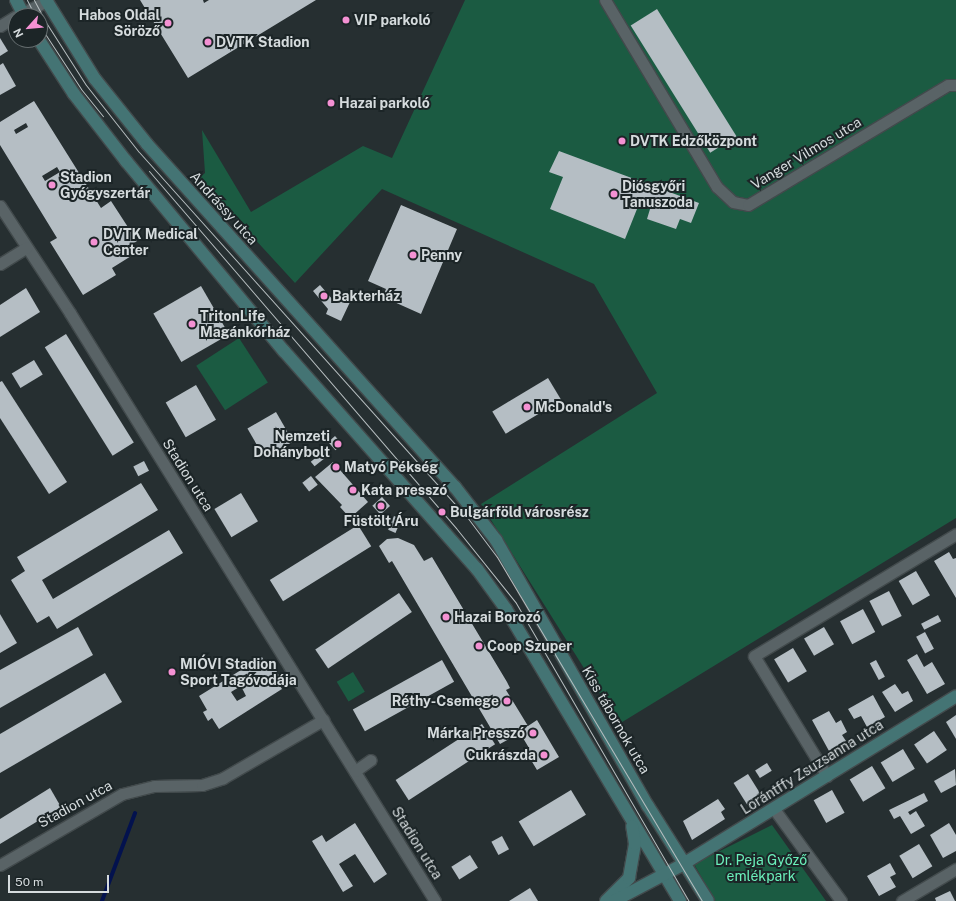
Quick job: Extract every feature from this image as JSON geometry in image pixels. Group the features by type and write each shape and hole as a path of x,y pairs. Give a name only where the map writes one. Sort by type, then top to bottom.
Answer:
{"main road":[{"name":"Andrássy utca","path":"46,1 96,79 147,144 397,423"},
{"path":"44,48 74,94 126,161 284,351 477,569 506,609 680,901"},
{"name":"Kiss tábornok utca","path":"397,423 456,487 496,540 648,806 708,901"},
{"name":"Lorántffy Zsuzsanna utca","path":"614,901 684,863 956,696"},
{"path":"606,901 629,878 635,844 630,817"}],"street":[{"name":"Vanger Vilmos utca","path":"605,0 717,187 733,202 748,205 948,85 956,85"},
{"path":"33,8 46,1"},
{"name":"Stadion utca","path":"0,206 26,248 70,313 435,901"},
{"path":"0,264 26,248"},
{"path":"826,776 754,656 956,534"},
{"name":"Stadion utca","path":"0,865 122,794 154,786 202,785 223,778 323,720"},
{"path":"355,771 371,760"},
{"path":"774,809 841,901"},
{"path":"902,901 956,869"}],"green space":[{"path":"465,0 956,0 956,518 619,724 481,504 657,393 594,284 382,189 295,283 199,178 205,173 202,130 251,212 363,146 392,158"},
{"path":"239,338 268,382 225,410 196,366"},
{"path":"353,672 365,692 349,702 337,682"},
{"name":"Dr. Peja Győző emlékpark","path":"772,825 826,901 715,901 694,864"}],"building":[{"name":"DVTK Stadion","path":"140,0 203,0 204,3 209,0 316,0 188,78"},
{"name":"DVTK Edzőközpont","path":"657,9 736,136 710,153 631,25"},
{"path":"0,38 8,51 0,56"},
{"path":"3,63 16,86 0,95 0,65"},
{"path":"34,101 101,208 111,201 137,241 131,245 136,253 112,268 116,275 83,295 50,242 57,238 0,145 0,122","holes":["26,123 28,127 16,134 14,130","57,167 60,172 45,181 42,176"]},
{"name":"Diósgyőri Tanuszoda","path":"559,151 699,203 691,223 680,219 676,229 647,219 650,209 639,204 625,239 550,209 563,177 549,172"},
{"name":"Penny","path":"401,205 457,229 421,314 383,297 386,289 368,281"},
{"path":"320,285 333,300 335,294 350,302 341,321 326,314 328,309 313,291"},
{"name":"TritonLife Magánkórház","path":"201,286 229,334 181,362 153,314"},
{"path":"26,288 40,312 0,337 0,305"},
{"path":"66,334 134,443 113,456 45,347"},
{"path":"34,360 43,375 20,388 12,373"},
{"name":"McDonald's","path":"548,378 561,400 506,434 492,411"},
{"path":"2,381 67,482 49,494 0,418 0,382"},
{"path":"196,385 216,420 186,437 166,402"},
{"path":"276,412 293,441 264,458 247,428"},
{"path":"335,436 342,444 335,450 328,442"},
{"path":"324,451 328,456 315,466 311,462"},
{"path":"144,461 149,471 138,476 133,466"},
{"path":"333,462 368,502 350,518 340,507 342,505 315,477"},
{"path":"311,476 318,485 309,491 302,483"},
{"path":"141,483 158,510 42,580 53,599 169,530 183,553 57,629 49,616 37,623 11,580 25,571 17,557"},
{"path":"241,493 258,521 231,537 214,509"},
{"name":"Füstölt Áru","path":"382,497 390,506 380,515 372,506"},
{"path":"394,516 401,519 396,533 388,530"},
{"path":"358,525 371,546 283,601 270,580"},
{"path":"398,538 414,545 424,561 432,557 507,682 510,688 506,690 528,726 537,720 559,757 537,770 525,750 529,748 520,733 500,744 392,561 389,563 379,546 387,539"},
{"path":"949,552 953,559 956,558 956,598 934,561"},
{"path":"916,571 930,595 913,605 899,581"},
{"path":"889,591 902,616 882,626 869,601"},
{"path":"399,593 412,612 328,669 315,649"},
{"path":"863,609 875,632 852,644 840,621"},
{"path":"0,614 17,643 0,653"},
{"path":"938,615 941,621 924,630 921,624"},
{"path":"78,627 93,655 0,708 0,670"},
{"path":"824,627 834,644 814,656 804,638"},
{"path":"925,632 934,649 925,653 916,637"},
{"path":"793,648 807,671 788,682 774,659"},
{"path":"917,654 924,667 932,662 945,684 927,694 907,660"},
{"path":"262,657 268,668 273,665 279,676 275,678 282,689 219,729 212,718 208,721 203,712 207,710 199,696","holes":["241,686 246,696 237,701 231,692"]},
{"path":"442,660 454,682 365,731 353,709"},
{"path":"876,660 885,677 879,680 870,663"},
{"path":"105,673 122,702 0,773 0,734"},
{"path":"895,684 902,694 908,691 913,701 895,712 882,692"},
{"path":"873,695 885,717 867,727 861,716 854,719 848,709"},
{"path":"829,711 836,723 841,720 847,732 842,735 846,741 829,751 812,720"},
{"path":"956,715 956,739 946,722"},
{"path":"482,724 495,744 409,800 396,780"},
{"path":"934,731 947,750 927,763 914,744"},
{"path":"903,749 915,769 893,782 881,762"},
{"path":"767,763 772,771 760,778 755,770"},
{"path":"872,766 885,788 863,802 850,779"},
{"path":"955,769 956,785 941,793 934,781"},
{"path":"748,774 762,796 747,805 734,783"},
{"path":"50,788 61,807 0,844 0,819"},
{"path":"571,790 586,815 534,846 519,821"},
{"path":"832,790 845,813 826,823 814,800"},
{"path":"924,793 928,801 908,812 910,815 916,811 925,826 911,834 900,816 894,819 889,810"},
{"path":"718,799 725,809 721,812 725,819 692,840 683,821"},
{"path":"355,823 387,874 374,883 355,854 339,864 353,886 343,892 312,841 322,835 326,842"},
{"path":"949,823 956,835 956,851 943,858 930,835"},
{"path":"502,836 509,849 498,855 491,842"},
{"path":"919,844 932,866 913,878 899,856"},
{"path":"470,855 478,868 459,879 451,867"},
{"path":"890,863 896,874 890,877 896,887 879,896 867,876"},
{"path":"530,888 538,901 509,901"},
{"path":"950,891 955,901 936,901 935,898"}],"waterway":[{"path":"102,901 135,813"}],"tram line":[{"path":"27,0 31,8"},
{"path":"34,0 47,24 86,85 139,152 467,517 497,557 702,901"},
{"path":"48,38 81,89 103,116"},
{"path":"149,171 456,528 516,603 689,901"}],"place":[{"name":"VIP parkoló","path":"346,20"},
{"name":"Habos Oldal Söröző","path":"168,23"},
{"name":"DVTK Stadion","path":"208,42"},
{"name":"Hazai parkoló","path":"331,103"},
{"name":"DVTK Edzőközpont","path":"622,141"},
{"name":"Stadion Gyógyszertár","path":"52,185"},
{"name":"Diósgyőri Tanuszoda","path":"614,194"},
{"name":"DVTK Medical Center","path":"94,242"},
{"name":"Penny","path":"413,255"},
{"name":"Bakterház","path":"324,296"},
{"name":"TritonLife Magánkórház","path":"192,324"},
{"name":"McDonald's","path":"527,407"},
{"name":"Nemzeti Dohánybolt","path":"338,444"},
{"name":"Matyó Pékség","path":"336,467"},
{"name":"Kata presszó","path":"353,490"},
{"name":"Füstölt Áru","path":"381,506"},
{"name":"Bulgárföld városrész","path":"442,512"},
{"name":"Hazai Borozó","path":"446,617"},
{"name":"Coop Szuper","path":"479,646"},
{"name":"MIÓVI Stadion Sport Tagóvodája","path":"172,672"},
{"name":"Réthy-Csemege","path":"507,701"},
{"name":"Márka Presszó","path":"533,733"},
{"name":"Cukrászda","path":"544,755"}]}
